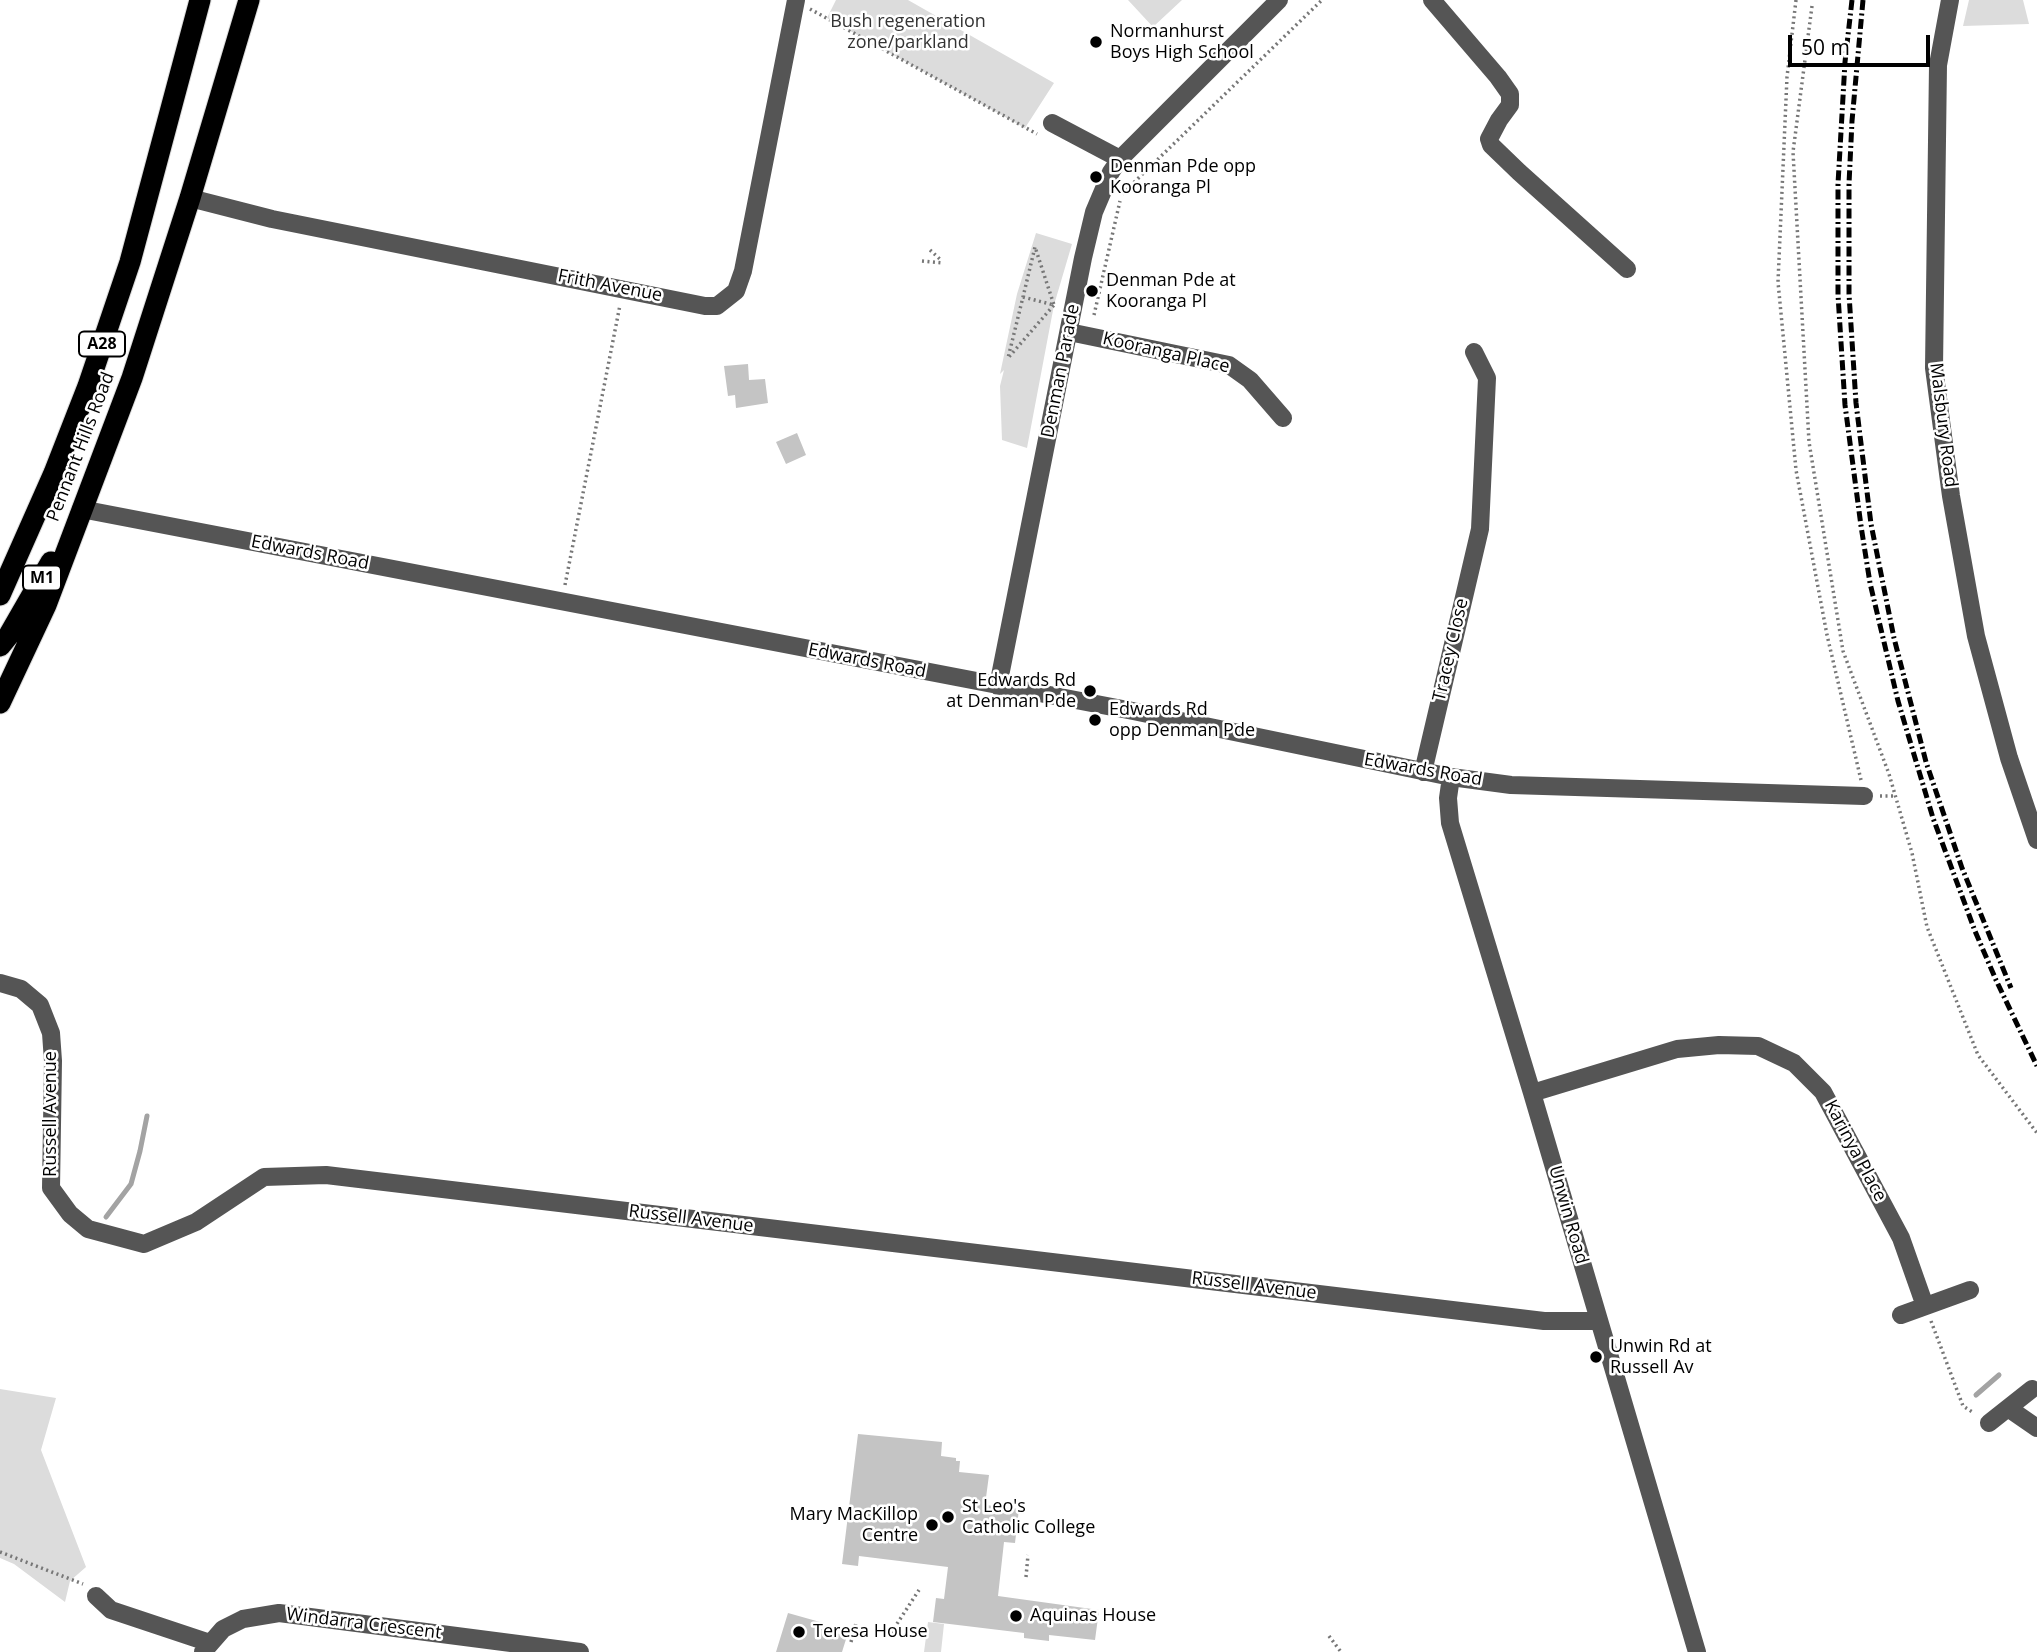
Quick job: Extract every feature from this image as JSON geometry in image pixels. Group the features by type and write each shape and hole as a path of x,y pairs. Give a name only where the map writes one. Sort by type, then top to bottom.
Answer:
{"highway":[{"name":"Pennant Hills Road","path":"0,595 54,473 88,386 130,262 201,0"},
{"name":"Pennant Hills Road","path":"3,697 46,605 132,378 190,198 249,0"},
{"name":"M1","path":"0,646 81,509"},
{"name":"M1","path":"0,576 24,543"},
{"path":"0,666 3,697"}],"street":[{"name":"Denman Parade","path":"998,686 1094,212 1111,172 1120,159 1279,0"},
{"path":"1432,0 1510,94 1510,105 1489,139 1491,145 1627,269"},
{"name":"Malsbury Road","path":"1950,0 1938,65 1934,368 1951,496 1976,636 2009,758 2037,840"},
{"name":"Frith Avenue","path":"190,198 272,219 705,306 717,306 736,291 743,271 796,1"},
{"path":"1045,129 1120,159"},
{"name":"Kooranga Place","path":"1069,332 1229,365 1250,380 1283,418"},
{"name":"Tracey Close","path":"1423,772 1480,529 1487,378 1474,352"},
{"name":"Edwards Road","path":"81,509 1133,711 1451,777 1511,785 1864,796"},
{"name":"Unwin Road","path":"1451,777 1448,802 1450,823 1697,1652"},
{"name":"Russell Avenue","path":"0,983 21,989 40,1005 51,1032 51,1188 70,1214 88,1229 144,1244 196,1222 264,1177 326,1175 1530,1320 1599,1321"},
{"name":"Karinya Place","path":"1532,1093 1678,1049 1719,1045 1758,1046 1794,1063 1823,1092 1901,1238 1925,1306"},
{"path":"1901,1315 1970,1290"},
{"path":"1989,1423 2032,1389"},
{"path":"2008,1408 2037,1428"},
{"path":"96,1596 111,1610 206,1647"},
{"name":"Windarra Crescent","path":"206,1647 223,1629 243,1619 279,1613 580,1652"}],"path":[{"path":"1094,315 1121,194 1322,0"},
{"path":"1796,0 1787,76 1778,282 1796,470 1827,635 1857,755 1864,796"},
{"path":"796,1 1045,129"},
{"path":"1812,6 1793,152 1809,442 1843,651 1889,774 1912,853 1927,927 1978,1055 2037,1133"},
{"path":"1035,247 1054,305 1007,358 1035,247"},
{"path":"922,261 943,263 930,250"},
{"path":"561,601 623,289"},
{"path":"1023,297 1054,305"},
{"path":"1925,1306 1963,1406 1989,1423"},
{"path":"0,1552 82,1584 96,1596"},
{"path":"1026,1577 1028,1555"},
{"path":"891,1633 919,1590"},
{"path":"851,1642 856,1623"},
{"path":"1329,1636 1341,1652"}],"green space":[{"name":"Bush regeneration zone/parkland","path":"836,0 908,0 1054,83 1025,128 827,18"},
{"path":"1128,0 1182,0 1153,27"},
{"path":"1969,0 2023,0 2029,24 1963,26"},
{"path":"1036,233 1072,244 1054,305 1027,448 1002,440 1000,386 1004,370 1000,374 1017,294"},
{"path":"0,1389 56,1398 41,1450 86,1567 70,1581 65,1602 14,1564 0,1558"},
{"path":"928,1622 944,1624 941,1652 924,1652"}],"building":[{"path":"748,364 749,380 765,379 768,403 736,408 735,395 728,396 724,366"},
{"path":"797,433 806,455 786,464 776,442"},
{"name":"Mary MacKillop Centre","path":"858,1434 942,1442 941,1456 960,1461 959,1472 989,1475 985,1505 1019,1509 1015,1543 1004,1542 998,1596 1099,1610 1095,1640 1049,1635 1049,1641 1024,1638 1024,1633 933,1622 936,1598 944,1599 948,1567 859,1556 858,1566 842,1564"},
{"name":"Teresa House","path":"788,1613 820,1622 818,1628 847,1636 842,1652 776,1652"}],"waterway":[{"path":"106,1217 131,1184 147,1116"},
{"path":"1976,1395 1999,1375"}],"railway":[{"path":"1852,0 1845,62 1838,184 1838,295 1845,405 1870,583 1898,701 1933,818 1975,931 2037,1066"},
{"path":"1863,0 1852,121 1849,294 1856,403 1871,524 1894,638 1926,762 1962,868 2011,988"}],"place":[{"name":"Normanhurst Boys High School","path":"1096,42"},
{"name":"Denman Pde opp Kooranga Pl","path":"1096,177"},
{"name":"Denman Pde at Kooranga Pl","path":"1092,291"},
{"name":"Edwards Rd at Denman Pde","path":"1090,691"},
{"name":"Edwards Rd opp Denman Pde","path":"1095,720"},
{"name":"Unwin Rd at Russell Av","path":"1596,1357"},
{"name":"St Leo's Catholic College","path":"948,1517"},
{"name":"Mary MacKillop Centre","path":"932,1525"},
{"name":"Aquinas House","path":"1016,1616"},
{"name":"Teresa House","path":"799,1632"}]}
